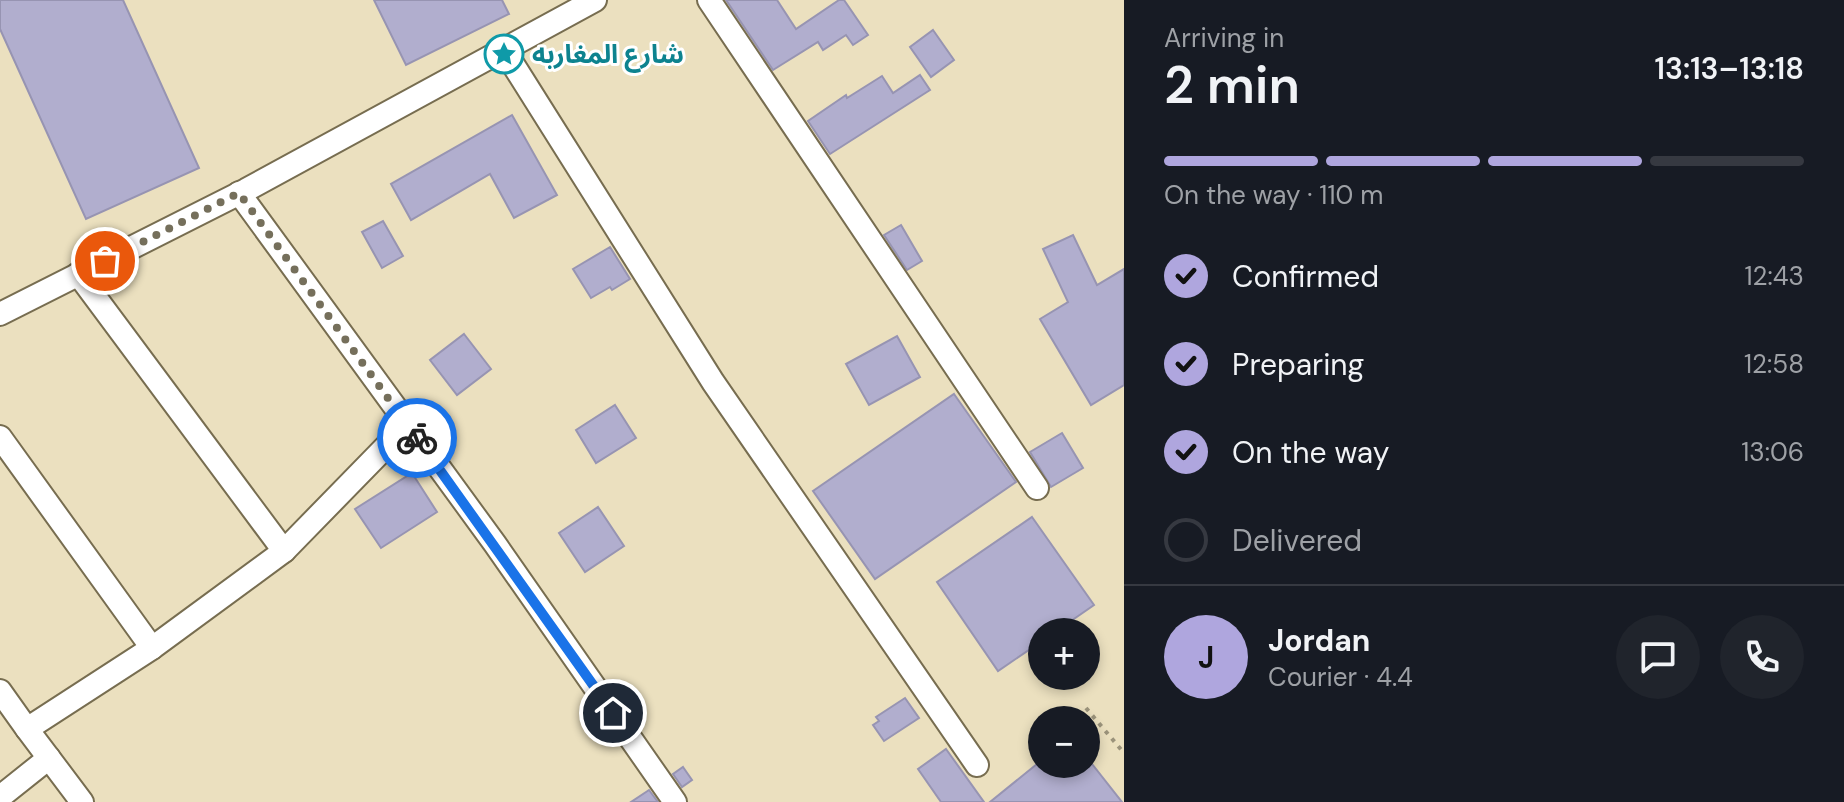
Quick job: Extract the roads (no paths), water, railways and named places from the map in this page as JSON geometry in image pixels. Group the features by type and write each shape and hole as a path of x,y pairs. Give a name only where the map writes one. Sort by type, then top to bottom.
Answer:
{"street":[{"path":"0,314 239,193 595,0"},
{"path":"709,0 1037,488"},
{"path":"504,50 713,382 977,765"},
{"path":"239,193 504,557 675,802"},
{"path":"78,274 284,551"},
{"path":"27,729 152,648 284,551 407,425"},
{"path":"0,437 152,648"},
{"path":"0,691 82,802"},
{"path":"0,797 49,758"}],"place":[{"name":"شارع المغاربه","path":"504,54"}]}
